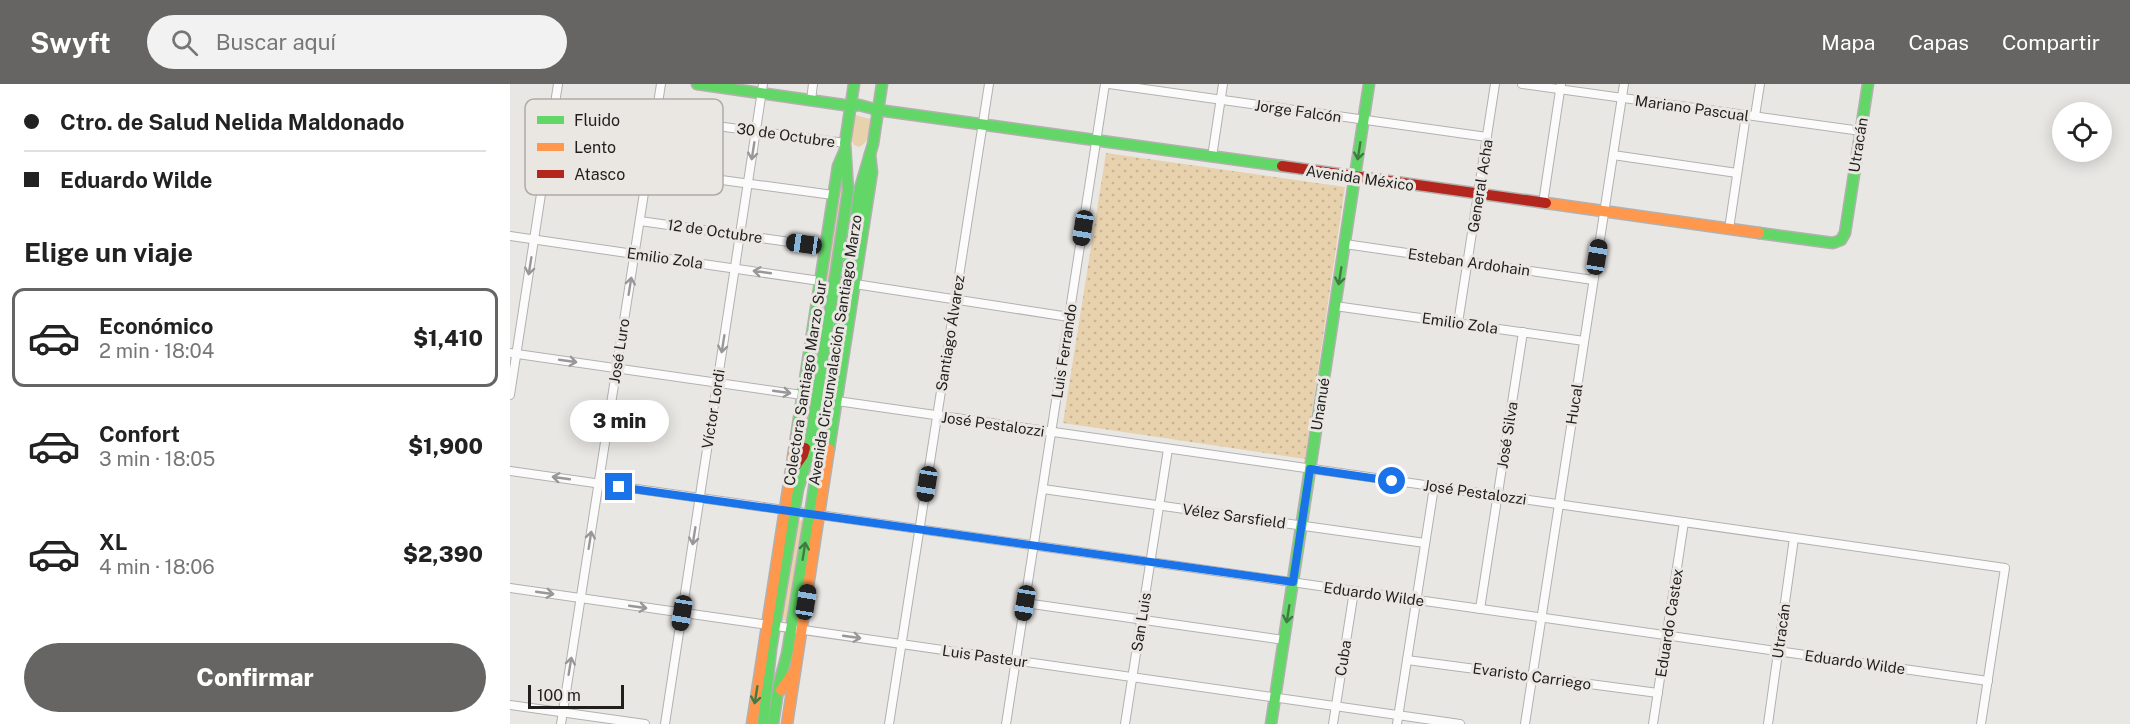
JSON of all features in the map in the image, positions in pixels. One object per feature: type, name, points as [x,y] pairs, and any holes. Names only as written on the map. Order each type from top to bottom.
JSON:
[{"type":"street","points":[[556,99],[558,84]]},
{"type":"street","name":"José Luro","points":[[659,99],[661,84]]},
{"type":"street","name":"Avenida México","points":[[697,84],[762,88],[811,100],[850,106],[858,112],[869,113],[878,110],[1729,229],[1833,243],[1841,240]]},
{"type":"street","points":[[811,100],[813,84]]},
{"type":"street","name":"Avenida Circunvalación Santiago Marzo","points":[[764,724],[771,626],[790,511],[808,456],[848,191],[845,146],[854,84]]},
{"type":"street","points":[[845,146],[862,153],[868,150],[873,141],[882,84]]},
{"type":"street","name":"Santiago Álvarez","points":[[889,724],[989,84]]},
{"type":"street","name":"Jorge Falcón","points":[[1107,84],[1487,137]]},
{"type":"street","name":"Luis Ferrando","points":[[1006,724],[1096,140],[1107,84]]},
{"type":"street","points":[[1212,157],[1223,84]]},
{"type":"street","name":"Unanué","points":[[1271,724],[1370,84]]},
{"type":"street","name":"General Acha","points":[[1458,323],[1495,84]]},
{"type":"street","name":"Mariano Pascual","points":[[1522,84],[1560,87],[1622,98],[1861,131]]},
{"type":"street","name":"Hucal","points":[[1525,724],[1624,84]]},
{"type":"street","points":[[1755,116],[1760,84]]},
{"type":"street","name":"Utracán","points":[[1841,240],[1845,233],[1868,84]]},
{"type":"street","points":[[1543,203],[1560,87]]},
{"type":"street","name":"Víctor Lordi","points":[[665,724],[762,88]]},
{"type":"street","points":[[1729,229],[1746,115]]},
{"type":"street","name":"30 de Octubre","points":[[723,127],[845,146]]},
{"type":"street","name":"Colectora Santiago Marzo Sur","points":[[790,511],[791,472],[802,395],[838,164],[845,146]]},
{"type":"street","points":[[815,515],[837,401],[873,170],[862,153]]},
{"type":"street","name":"Avenida Circunvalación Santiago Marzo","points":[[774,724],[779,681],[796,629],[815,515],[860,188],[862,153]]},
{"type":"street","points":[[1613,155],[1737,173]]},
{"type":"street","points":[[723,180],[833,195]]},
{"type":"street","points":[[510,395],[513,354],[541,195]]},
{"type":"street","name":"José Luro","points":[[561,724],[644,195]]},
{"type":"street","name":"12 de Octubre","points":[[640,221],[825,247]]},
{"type":"street","name":"Emilio Zola","points":[[510,236],[820,280]]},
{"type":"street","name":"Esteban Ardohain","points":[[1345,244],[1593,280]]},
{"type":"street","points":[[855,284],[1069,316]]},
{"type":"street","name":"Emilio Zola","points":[[1335,306],[1584,341]]},
{"type":"street","name":"José Silva","points":[[1480,609],[1523,332]]},
{"type":"street","points":[[513,354],[802,395]]},
{"type":"street","points":[[791,472],[803,455],[818,394]]},
{"type":"street","name":"José Pestalozzi","points":[[837,401],[2005,568],[1988,681]]},
{"type":"street","name":"San Luis","points":[[1125,724],[1168,449]]},
{"type":"street","name":"Eduardo Wilde","points":[[510,471],[1988,681]]},
{"type":"street","points":[[1398,720],[1434,487]]},
{"type":"street","name":"Vélez Sarsfield","points":[[1042,489],[1425,543]]},
{"type":"street","name":"Eduardo Castex","points":[[1653,724],[1684,522]]},
{"type":"street","name":"Utracán","points":[[1767,724],[1794,538]]},
{"type":"street","name":"Luis Pasteur","points":[[510,588],[1336,706],[1398,720],[1460,724]]},
{"type":"street","name":"Cuba","points":[[1333,724],[1354,591]]},
{"type":"street","points":[[1025,603],[1284,640]]},
{"type":"street","points":[[752,724],[771,626]]},
{"type":"street","points":[[787,724],[795,670],[796,629]]},
{"type":"street","name":"Evaristo Carriego","points":[[1407,660],[1658,693]]},
{"type":"street","points":[[774,724],[782,687],[795,670]]},
{"type":"street","points":[[1981,724],[1988,681]]},
{"type":"street","points":[[510,705],[645,724]]},
{"type":"shaded area","points":[[855,115],[870,119],[867,139],[859,147],[854,145],[851,139]]},
{"type":"shaded area","points":[[1106,153],[1345,187],[1305,459],[1063,423]]},
{"type":"shaded area","points":[[841,164],[845,191],[803,451],[796,461]]},
{"type":"shaded area","points":[[798,520],[805,521],[787,621],[781,620]]},
{"type":"traffic: fast","points":[[697,84],[1282,166]]},
{"type":"traffic: fast","points":[[763,724],[771,649],[798,489],[808,456],[848,191],[845,143],[854,84]]},
{"type":"traffic: fast","points":[[773,724],[810,514],[860,188],[873,144],[882,84]]},
{"type":"traffic: fast","points":[[1271,724],[1369,84]]},
{"type":"traffic: fast","points":[[1759,233],[1833,243],[1841,240],[1845,233],[1868,84]]},
{"type":"traffic: fast","points":[[795,444],[838,166],[845,150]]},
{"type":"traffic: fast","points":[[829,449],[872,172],[870,155]]},
{"type":"traffic: slow","points":[[1546,203],[1759,233]]},
{"type":"traffic: slow","points":[[752,724],[795,444]]},
{"type":"traffic: slow","points":[[787,724],[829,449]]},
{"type":"traffic: slow","points":[[781,690],[795,670]]},
{"type":"traffic: jam","points":[[1282,166],[1546,203]]},
{"type":"traffic: jam","points":[[791,472],[805,448]]},
{"type":"route","points":[[619,487],[1293,582],[1310,469],[1392,481]]}]
